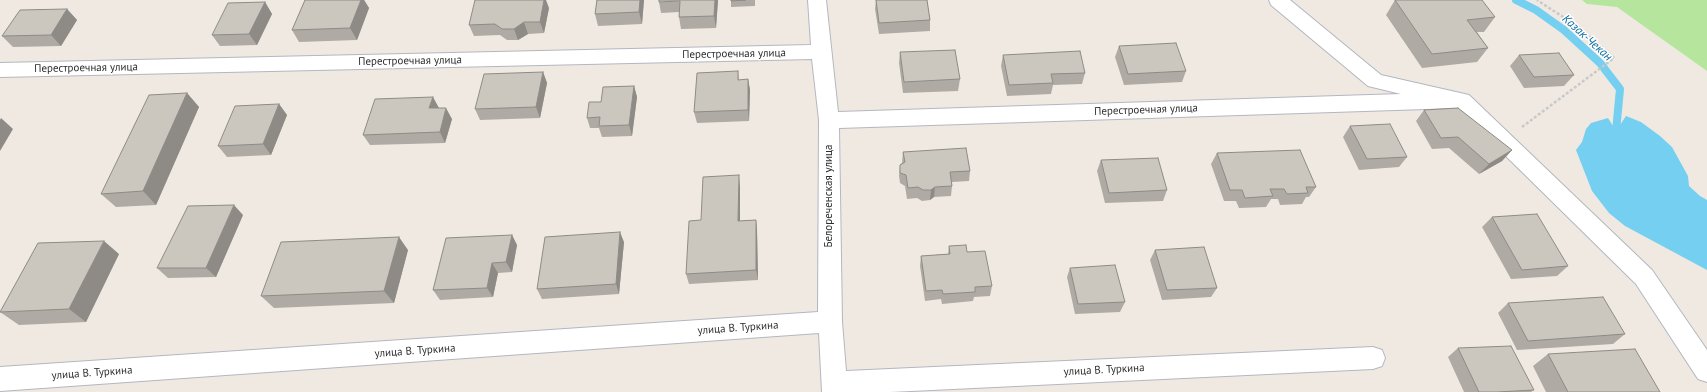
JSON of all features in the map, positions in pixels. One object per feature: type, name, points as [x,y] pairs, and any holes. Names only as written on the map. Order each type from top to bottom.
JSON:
[{"type":"street","name":"Белореченская улица","points":[[817,0],[820,52],[829,120],[830,322],[835,387]]},
{"type":"street","points":[[1278,0],[1375,81],[1462,100],[1644,276],[1707,371]]},
{"type":"street","name":"Перестроечная улица","points":[[0,70],[820,52]]},
{"type":"street","name":"Перестроечная улица","points":[[829,120],[1462,100]]},
{"type":"street","name":"улица В. Туркина","points":[[0,379],[830,322]]},
{"type":"street","name":"улица В. Туркина","points":[[835,387],[1373,358]]},
{"type":"path","points":[[1504,141],[1614,58],[1580,28],[1537,0]]},
{"type":"green space","points":[[1582,0],[1707,0],[1707,71],[1617,7],[1587,4]]},
{"type":"water","points":[[1626,116],[1641,122],[1672,147],[1688,176],[1689,186],[1707,200],[1707,270],[1625,226],[1609,213],[1592,191],[1576,150],[1582,142],[1586,129],[1591,123],[1608,118],[1616,131]]},
{"type":"building","points":[[305,0],[361,0],[350,28],[292,30]]},
{"type":"building","points":[[475,0],[544,0],[540,22],[524,22],[514,29],[502,29],[495,24],[469,25]]},
{"type":"building","points":[[597,0],[640,0],[639,12],[595,14]]},
{"type":"building","points":[[659,0],[715,0],[714,16],[679,17],[680,1],[659,2]]},
{"type":"building","points":[[876,0],[927,0],[930,20],[879,23]]},
{"type":"building","points":[[1395,0],[1482,0],[1495,17],[1467,20],[1488,48],[1432,54]]},
{"type":"building","points":[[265,2],[249,34],[212,35],[228,3]]},
{"type":"building","points":[[67,9],[51,35],[2,36],[20,10]]},
{"type":"building","points":[[1176,43],[1186,71],[1128,74],[1119,46]]},
{"type":"building","points":[[955,50],[960,79],[904,82],[900,52]]},
{"type":"building","points":[[1080,51],[1085,73],[1051,74],[1053,83],[1009,85],[1003,55]]},
{"type":"building","points":[[1559,53],[1574,75],[1534,77],[1519,55]]},
{"type":"building","points":[[738,71],[738,80],[748,79],[748,110],[694,112],[697,73]]},
{"type":"building","points":[[543,72],[536,107],[475,109],[484,74]]},
{"type":"building","points":[[634,86],[629,125],[599,126],[600,117],[587,118],[589,102],[601,102],[603,87]]},
{"type":"building","points":[[187,93],[143,191],[101,194],[149,95]]},
{"type":"building","points":[[433,97],[429,108],[446,108],[440,132],[363,135],[375,99]]},
{"type":"building","points":[[279,104],[263,144],[218,146],[235,106]]},
{"type":"building","points":[[1458,108],[1512,150],[1489,164],[1458,137],[1441,138],[1424,110]]},
{"type":"building","points":[[1390,124],[1407,157],[1367,159],[1350,126]]},
{"type":"building","points":[[966,148],[970,171],[950,172],[952,186],[935,187],[931,190],[923,190],[918,187],[908,188],[906,175],[900,173],[900,165],[905,162],[903,152]]},
{"type":"building","points":[[1300,150],[1316,187],[1306,187],[1308,193],[1287,194],[1284,189],[1270,189],[1273,196],[1245,198],[1242,190],[1230,190],[1217,153]]},
{"type":"building","points":[[1158,158],[1167,190],[1109,193],[1101,160]]},
{"type":"building","points":[[739,175],[738,221],[756,220],[756,270],[686,274],[689,221],[701,220],[703,177]]},
{"type":"building","points":[[234,205],[206,268],[157,268],[188,206]]},
{"type":"building","points":[[1537,214],[1568,266],[1522,270],[1492,217]]},
{"type":"building","points":[[620,232],[616,284],[537,289],[545,237]]},
{"type":"building","points":[[512,235],[506,262],[492,263],[487,288],[433,290],[446,238]]},
{"type":"building","points":[[399,237],[384,291],[261,296],[281,242]]},
{"type":"building","points":[[104,241],[69,309],[0,312],[38,243]]},
{"type":"building","points":[[966,245],[967,252],[985,251],[992,286],[975,287],[975,292],[943,294],[942,290],[926,291],[921,256],[950,254],[949,246]]},
{"type":"building","points":[[1204,247],[1217,288],[1167,290],[1155,250]]},
{"type":"building","points":[[1115,265],[1125,302],[1078,304],[1070,268]]},
{"type":"building","points":[[1603,297],[1625,334],[1528,341],[1508,303]]},
{"type":"building","points":[[1511,346],[1534,390],[1479,392],[1458,348]]},
{"type":"building","points":[[1635,349],[1660,392],[1568,392],[1548,354]]},
{"type":"waterway","name":"Казак-Чекан","points":[[1516,0],[1536,10],[1564,30],[1600,63],[1620,89],[1616,131],[1625,136]]}]
